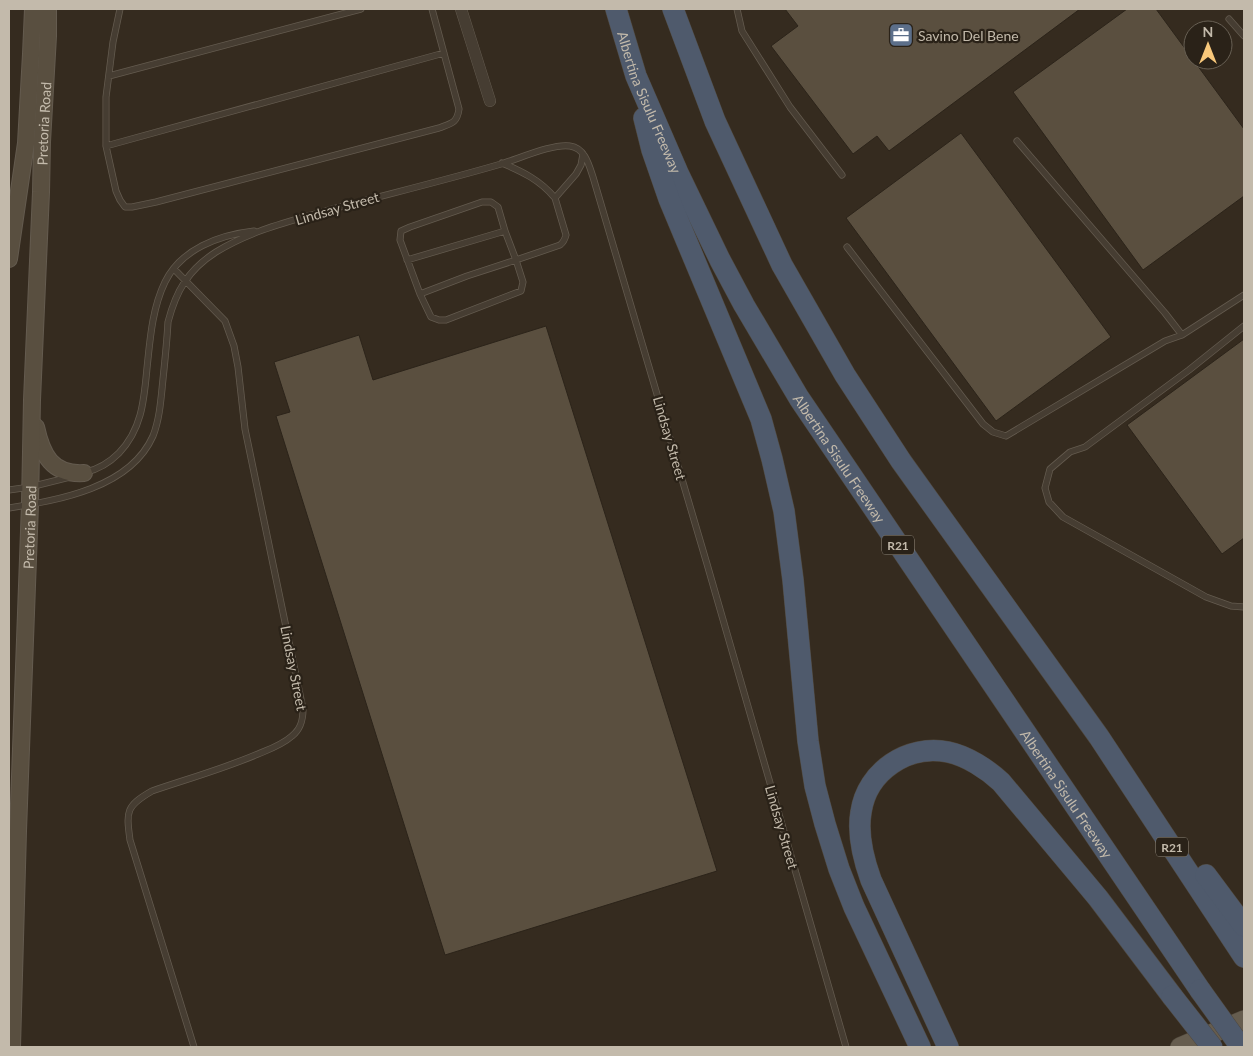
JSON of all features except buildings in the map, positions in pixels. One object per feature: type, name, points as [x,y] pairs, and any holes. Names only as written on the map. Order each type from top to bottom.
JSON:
[{"type":"highway","name":"Albertina Sisulu Freeway","points":[[616,9],[636,76],[678,173],[720,260],[799,398],[1200,990],[1241,1047]]},
{"type":"highway","name":"R21","points":[[673,9],[716,121],[778,256],[845,375],[901,461],[1099,736],[1244,957]]},
{"type":"highway","points":[[636,76],[643,116],[652,150],[669,199],[761,419],[772,459],[786,519],[808,741],[815,786],[825,824],[839,869],[854,907],[920,1047]]},
{"type":"highway","points":[[1099,736],[1244,926]]},
{"type":"highway","points":[[948,1047],[871,880],[861,846],[859,823],[866,794],[881,772],[899,759],[926,751],[951,753],[969,760],[995,776],[1008,789],[1098,898],[1212,1047]]},
{"type":"highway","points":[[886,915],[914,963],[956,1047]]},
{"type":"main road","name":"Pretoria Road","points":[[9,259],[26,143],[33,9]]},
{"type":"main road","name":"Pretoria Road","points":[[12,1047],[32,400],[48,9]]},
{"type":"main road","points":[[32,400],[40,445],[47,458],[53,465],[64,471],[74,474],[84,473]]},
{"type":"main road","points":[[1180,1047],[1244,1020]]},
{"type":"street","points":[[461,9],[490,101]]},
{"type":"lane","points":[[120,9],[113,42],[106,97],[106,146],[116,191],[126,207],[156,202],[439,128],[455,121],[459,108],[432,9]]},
{"type":"lane","points":[[109,76],[361,9]]},
{"type":"lane","points":[[737,9],[742,31],[790,107],[842,175]]},
{"type":"lane","points":[[1229,18],[1244,36]]},
{"type":"lane","points":[[106,146],[444,53]]},
{"type":"lane","points":[[1017,141],[1165,312],[1182,335]]},
{"type":"lane","name":"Lindsay Street","points":[[9,490],[30,487],[103,466],[115,457],[128,442],[137,426],[141,413],[154,315],[159,297],[165,281],[174,269],[195,250],[210,241],[236,233],[260,230],[558,146],[569,145],[575,147],[583,154],[594,178],[846,1047]]},
{"type":"lane","points":[[555,198],[576,174],[581,165],[583,154]]},
{"type":"lane","points":[[420,294],[563,243],[566,234],[555,198],[547,188],[525,173],[502,163]]},
{"type":"lane","points":[[482,202],[491,202],[498,207],[505,231],[523,282],[521,291],[446,320],[431,317],[420,294],[400,240],[402,231],[410,226],[482,202]]},
{"type":"lane","name":"Lindsay Street","points":[[9,508],[79,492],[107,483],[126,470],[146,448],[153,436],[159,412],[168,322],[177,294],[192,272],[216,253],[260,230]]},
{"type":"lane","points":[[407,260],[505,231]]},
{"type":"lane","points":[[847,247],[983,424],[993,432],[1006,436],[1165,341],[1182,335],[1244,295]]},
{"type":"lane","name":"Lindsay Street","points":[[174,269],[225,321],[234,346],[245,429],[303,709],[303,720],[300,727],[293,736],[278,745],[238,763],[152,791],[131,806],[128,813],[130,840],[194,1047]]},
{"type":"lane","points":[[1244,326],[1189,370],[1085,447],[1070,452],[1050,469],[1045,488],[1049,502],[1063,517],[1206,597],[1231,606],[1244,607]]},
{"type":"place","name":"Savino Del Bene","points":[[901,35]]}]
